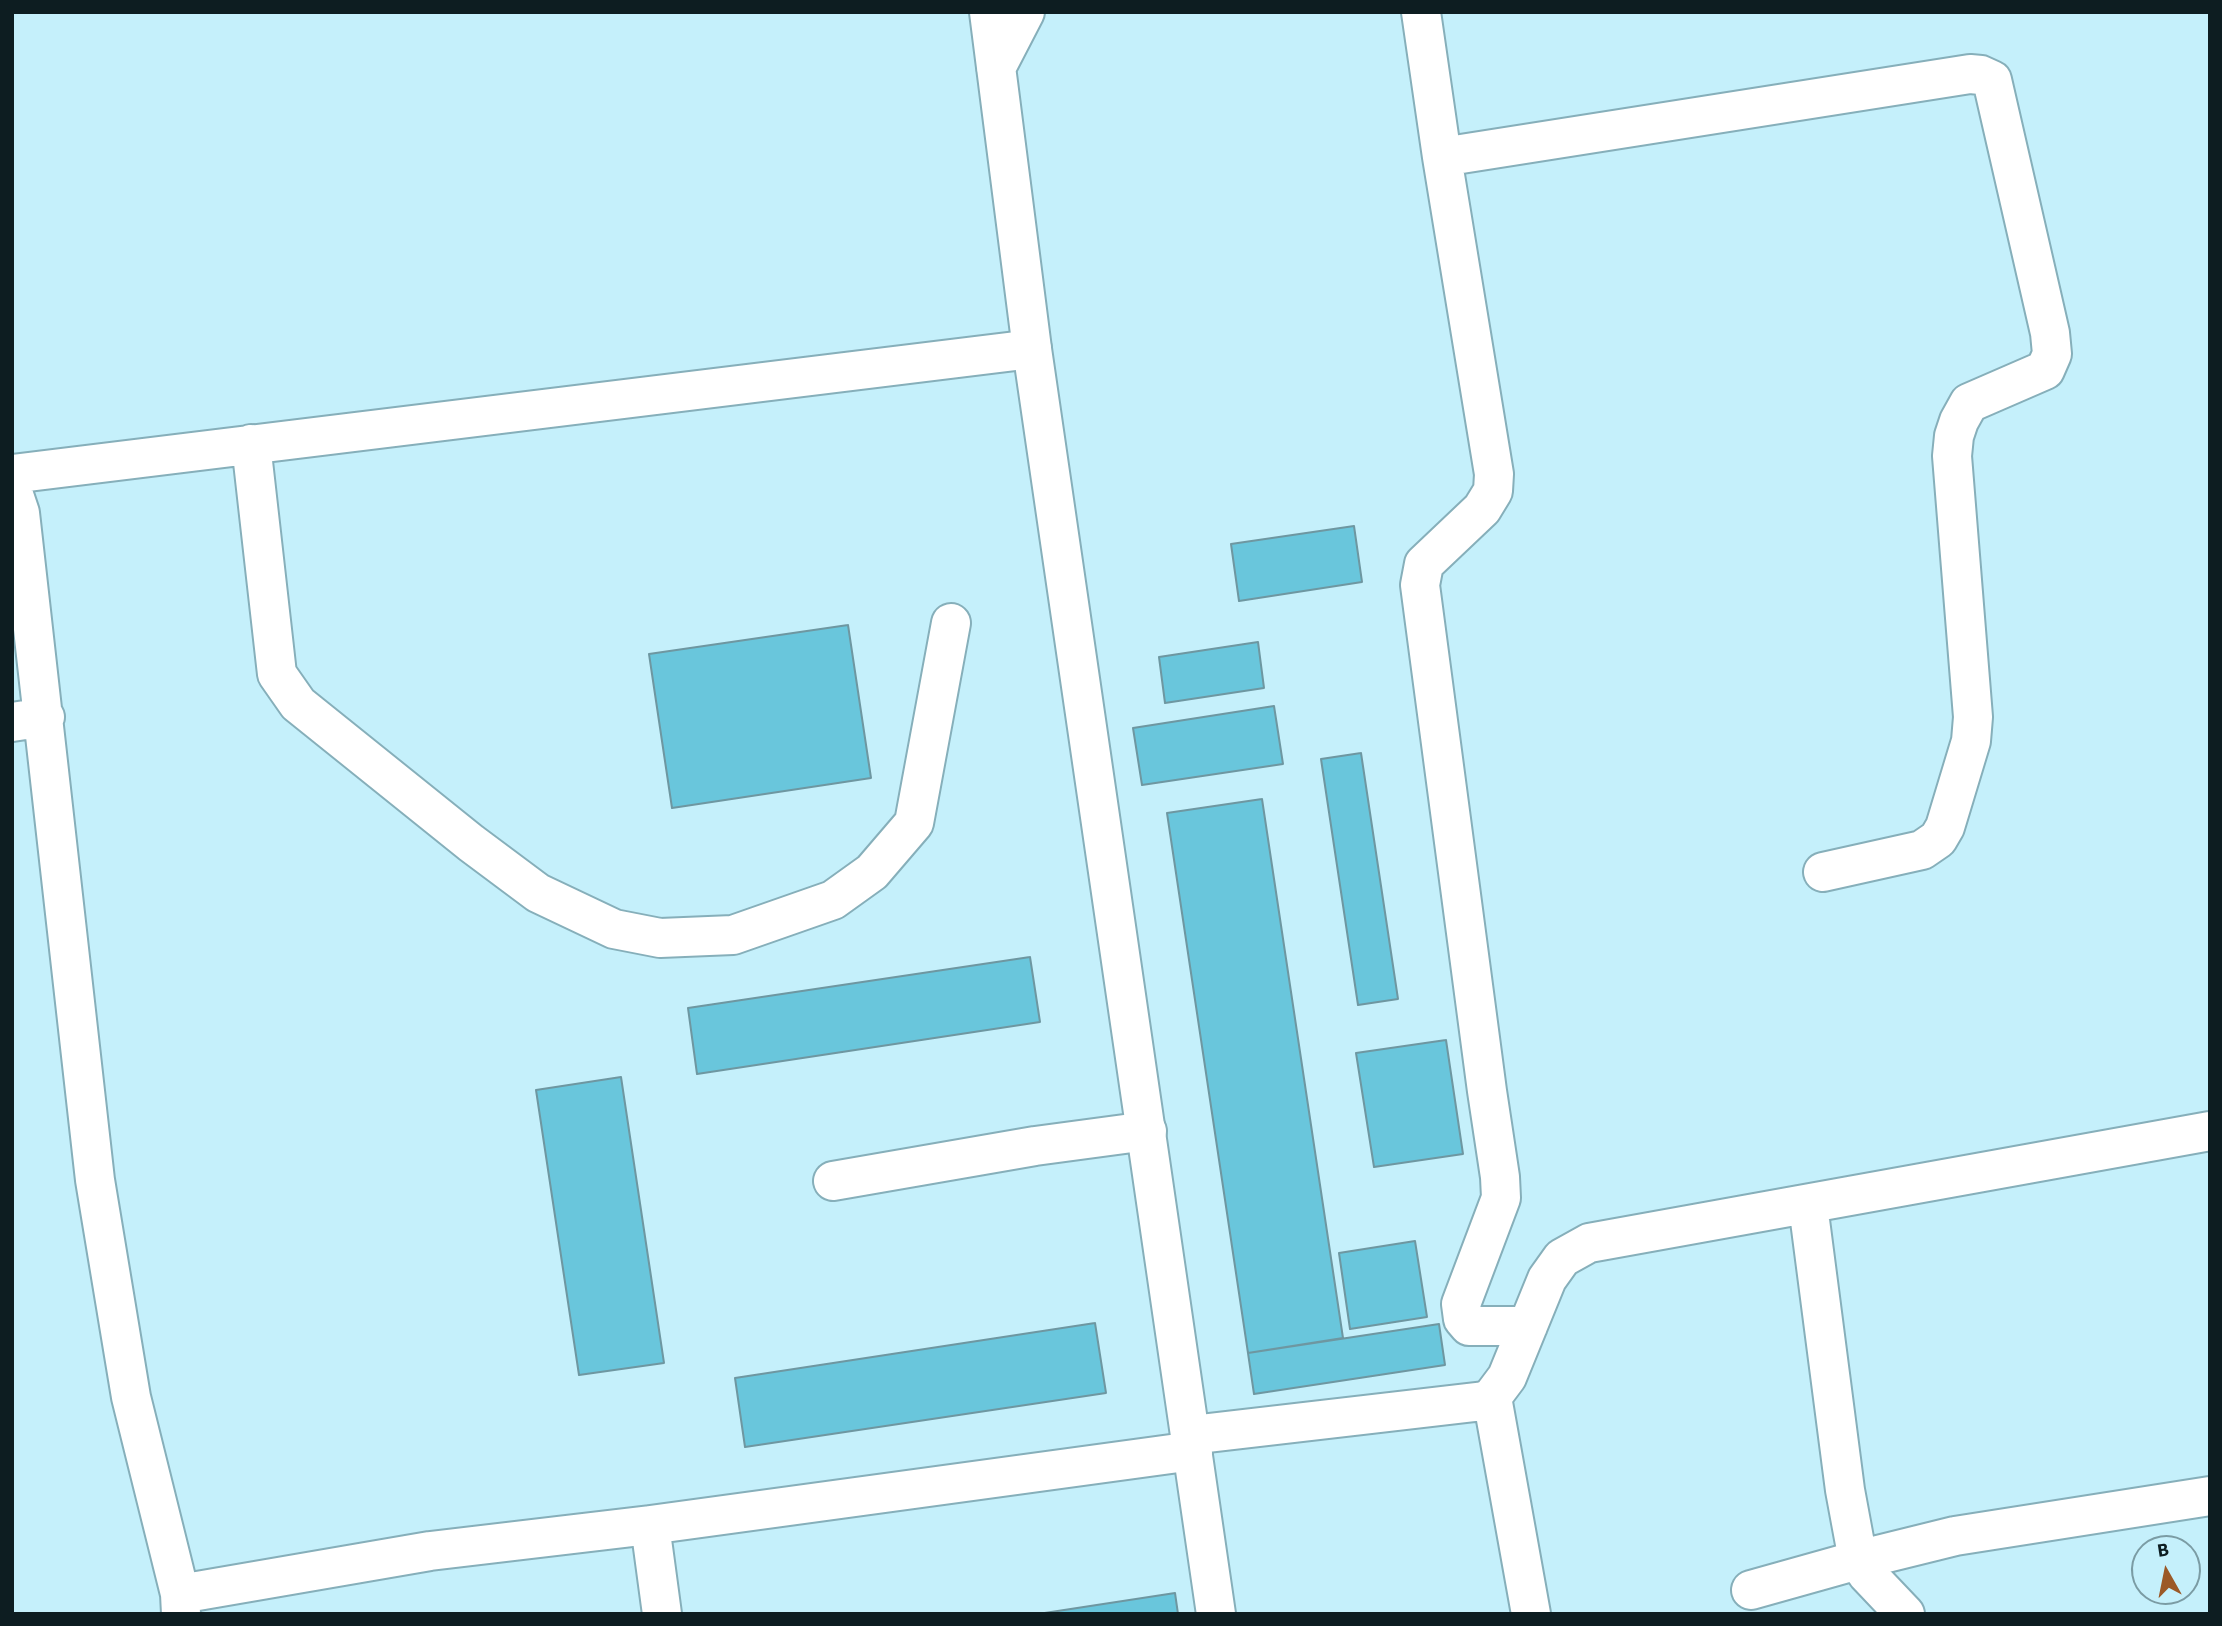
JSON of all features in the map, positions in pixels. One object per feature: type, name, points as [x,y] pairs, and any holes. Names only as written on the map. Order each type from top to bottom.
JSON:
[{"type":"street","points":[[989,12],[1032,349],[1216,1614]]},
{"type":"street","points":[[996,68],[1025,12]]},
{"type":"street","points":[[1421,12],[1494,474],[1493,491],[1482,509],[1424,564],[1420,585],[1500,1177],[1501,1198],[1461,1304],[1463,1319],[1469,1326],[1528,1326]]},
{"type":"street","points":[[1442,157],[1970,74],[1992,80],[2050,333],[2052,354],[2045,370],[1969,403],[1954,436],[1952,456],[1973,717],[1971,741],[1945,827],[1938,839],[1922,850],[1823,872]]},
{"type":"street","points":[[12,474],[1032,349]]},
{"type":"street","points":[[251,444],[276,674],[298,704],[471,843],[538,893],[614,929],[660,938],[733,935],[833,900],[872,872],[914,823],[951,623]]},
{"type":"street","points":[[12,489],[20,513],[28,720],[95,1180],[131,1397],[181,1604],[430,1551],[650,1525],[1192,1443],[1472,1404],[1492,1397],[1507,1377],[1546,1279],[1562,1258],[1589,1243],[2210,1131]]},
{"type":"street","points":[[832,1181],[1035,1146],[1147,1131]]},
{"type":"street","points":[[1808,1205],[1845,1490],[1858,1560],[1867,1574],[1905,1614]]},
{"type":"street","points":[[1492,1397],[1531,1614]]},
{"type":"street","points":[[1751,1590],[1955,1536],[2210,1496]]},
{"type":"street","points":[[650,1525],[662,1614]]},
{"type":"building","points":[[1354,526],[1362,582],[1239,601],[1231,544]]},
{"type":"building","points":[[848,625],[871,778],[672,808],[649,654]]},
{"type":"building","points":[[1258,642],[1264,688],[1165,703],[1159,657]]},
{"type":"building","points":[[1274,706],[1283,764],[1142,785],[1133,728]]},
{"type":"building","points":[[1361,753],[1398,999],[1358,1005],[1321,759]]},
{"type":"building","points":[[1262,799],[1343,1338],[1248,1353],[1167,813]]},
{"type":"building","points":[[1030,957],[1040,1022],[697,1074],[688,1008]]},
{"type":"building","points":[[1446,1040],[1463,1154],[1374,1167],[1356,1053]]},
{"type":"building","points":[[621,1077],[664,1363],[579,1375],[536,1090]]},
{"type":"building","points":[[1415,1241],[1427,1317],[1350,1329],[1339,1253]]},
{"type":"building","points":[[1095,1323],[1106,1393],[745,1447],[735,1378]]},
{"type":"building","points":[[1439,1324],[1445,1365],[1254,1394],[1248,1353]]},
{"type":"building","points":[[1175,1593],[1178,1614],[1038,1614]]}]
